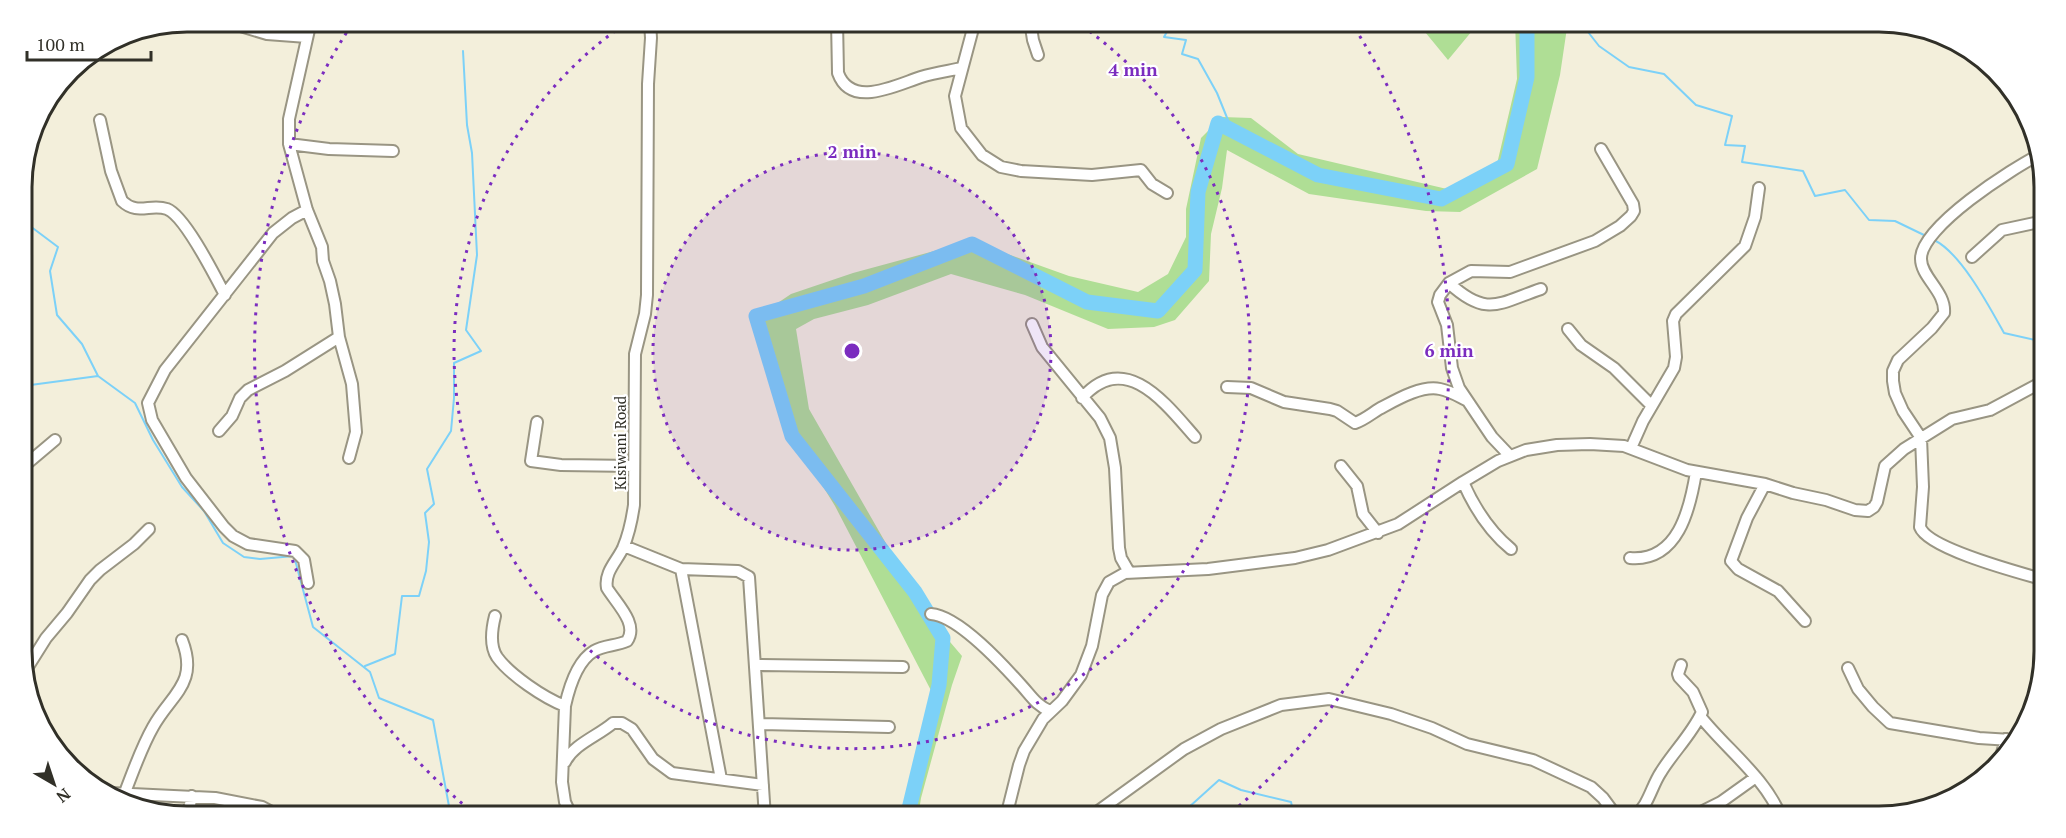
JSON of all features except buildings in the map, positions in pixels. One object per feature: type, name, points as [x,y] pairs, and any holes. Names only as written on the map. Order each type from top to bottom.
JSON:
[{"type":"street","points":[[260,32],[307,37]]},
{"type":"street","points":[[308,32],[289,119],[289,144],[307,210],[322,247],[323,261],[335,304],[339,337],[352,384],[356,432],[349,458]]},
{"type":"street","name":"Kisiwani Road","points":[[568,806],[563,794],[562,768],[566,738],[565,706],[570,688],[588,656],[601,648],[624,643],[630,637],[632,628],[606,583],[609,571],[624,546],[634,505],[635,354],[645,314],[647,295],[648,93],[651,32]]},
{"type":"street","points":[[837,32],[840,80],[851,90],[860,93],[876,92],[923,77],[962,68]]},
{"type":"street","points":[[972,32],[955,96],[961,128],[991,162],[1011,170],[1092,175],[1141,170],[1152,184],[1167,193]]},
{"type":"street","points":[[1032,32],[1038,55]]},
{"type":"street","points":[[100,120],[111,171],[122,201],[136,209],[161,208],[172,212],[190,234],[225,295]]},
{"type":"street","points":[[289,144],[329,149],[393,152]]},
{"type":"street","points":[[1510,456],[1492,437],[1466,400],[1454,375],[1447,325],[1438,302],[1442,290],[1463,274],[1502,273],[1587,245],[1620,226],[1631,216],[1634,211],[1633,204],[1600,149]]},
{"type":"street","points":[[2032,159],[2018,166],[1940,225],[1929,237],[1921,259],[1923,267],[1942,299],[1944,313],[1932,328],[1898,360],[1893,371],[1893,381],[1903,411],[1921,438],[1923,487],[1920,527],[1922,533],[1932,541],[1997,567],[2034,577]]},
{"type":"street","points":[[1630,448],[1674,368],[1676,357],[1673,321],[1676,314],[1746,246],[1755,217],[1759,188]]},
{"type":"street","points":[[307,210],[273,233],[160,378],[148,403],[152,420],[186,478],[224,527],[233,536],[248,544],[289,549],[300,554],[307,565],[308,583]]},
{"type":"street","points":[[1972,257],[2002,230],[2034,223]]},
{"type":"street","points":[[1449,283],[1473,301],[1490,306],[1541,289]]},
{"type":"street","points":[[1032,324],[1042,347],[1100,418],[1113,449],[1119,548],[1121,558],[1129,572]]},
{"type":"street","points":[[1568,329],[1581,345],[1614,368],[1652,405]]},
{"type":"street","points":[[219,431],[232,416],[240,398],[248,390],[285,371],[339,337]]},
{"type":"street","points":[[1082,398],[1092,386],[1103,381],[1120,379],[1136,382],[1163,400],[1195,437]]},
{"type":"street","points":[[1009,806],[1018,765],[1036,729],[1070,691],[1083,670],[1092,646],[1105,589],[1117,577],[1129,572],[1208,569],[1295,558],[1328,550],[1378,533],[1409,518],[1463,482],[1510,456],[1533,448],[1557,445],[1611,444],[1630,448],[1696,472],[1765,484],[1855,510],[1868,511],[1878,502],[1885,466],[1893,458],[1952,419],[1990,410],[2034,386]]},
{"type":"street","points":[[1227,387],[1251,388],[1284,402],[1330,409],[1355,423],[1407,396],[1428,389],[1439,389],[1466,400]]},
{"type":"street","points":[[537,422],[531,461],[561,465],[634,466]]},
{"type":"street","points":[[32,459],[55,440]]},
{"type":"street","points":[[1341,466],[1357,486],[1362,514],[1378,533]]},
{"type":"street","points":[[1630,558],[1637,559],[1658,552],[1676,535],[1688,511],[1696,472]]},
{"type":"street","points":[[1463,482],[1485,522],[1511,549]]},
{"type":"street","points":[[1765,484],[1747,518],[1731,561],[1738,569],[1778,591],[1805,621]]},
{"type":"street","points":[[32,660],[90,580],[149,530]]},
{"type":"street","points":[[624,546],[681,569],[738,571],[749,577],[764,806]]},
{"type":"street","points":[[681,569],[721,779]]},
{"type":"street","points":[[931,614],[946,618],[970,636],[1001,663],[1036,703],[1050,711]]},
{"type":"street","points":[[495,616],[492,630],[496,656],[538,693],[565,706]]},
{"type":"street","points":[[125,793],[152,729],[183,687],[187,667],[182,640]]},
{"type":"street","points":[[755,665],[903,667]]},
{"type":"street","points":[[1644,806],[1657,778],[1702,712],[1698,701],[1678,674],[1681,665]]},
{"type":"street","points":[[1848,668],[1858,689],[1890,723],[1980,738],[2007,739]]},
{"type":"street","points":[[1105,806],[1179,753],[1221,729],[1281,705],[1329,699],[1391,714],[1432,728],[1467,744],[1533,760],[1591,787],[1609,806]]},
{"type":"street","points":[[1700,716],[1719,740],[1756,777],[1775,806]]},
{"type":"street","points":[[562,768],[570,753],[613,723],[622,723],[632,729],[653,759],[672,773],[763,785]]},
{"type":"street","points":[[759,724],[890,727]]},
{"type":"street","points":[[1713,806],[1756,777]]},
{"type":"street","points":[[129,795],[192,796],[256,806]]},
{"type":"street","points":[[190,806],[192,796]]},
{"type":"green space","points":[[1425,32],[1471,32],[1448,60]]},
{"type":"green space","points":[[1515,32],[1566,32],[1560,75],[1537,169],[1460,212],[1426,211],[1309,194],[1227,150],[1222,188],[1211,234],[1209,281],[1175,320],[1154,327],[1108,329],[1025,295],[951,274],[868,305],[814,319],[796,329],[809,409],[927,615],[962,656],[920,806],[910,806],[937,702],[835,506],[790,433],[774,389],[754,319],[791,294],[853,273],[971,241],[1069,276],[1138,292],[1168,274],[1186,237],[1186,209],[1201,138],[1222,117],[1251,118],[1298,154],[1447,189],[1497,164],[1517,79]]},
{"type":"waterway","points":[[1167,32],[1164,37],[1186,40],[1182,54],[1198,59],[1217,93],[1232,130]]},
{"type":"waterway","points":[[910,806],[939,685],[943,638],[915,592],[792,436],[756,316],[864,286],[972,244],[1087,302],[1158,311],[1195,270],[1198,192],[1218,123],[1318,175],[1441,199],[1507,164],[1527,77],[1527,32]]},
{"type":"waterway","points":[[1588,32],[1599,46],[1629,67],[1664,74],[1696,105],[1732,116],[1725,145],[1745,146],[1742,162],[1803,171],[1815,196],[1845,190],[1869,220],[1895,221],[1926,236]]},
{"type":"waterway","points":[[365,666],[395,654],[402,596],[419,596],[426,571],[429,542],[425,513],[434,504],[427,469],[451,431],[454,363],[481,351],[466,330],[477,255],[472,153],[467,125],[463,51]]},
{"type":"waterway","points":[[32,228],[58,247],[50,271],[57,315],[82,344],[98,376]]},
{"type":"waterway","points":[[1934,240],[1954,256],[1964,268],[2004,333],[2034,340]]},
{"type":"waterway","points":[[32,385],[98,376],[135,403],[153,440],[182,487],[204,511],[223,543],[244,557],[260,559],[294,556],[313,627],[370,672],[379,698],[433,720],[449,806]]},
{"type":"waterway","points":[[1190,806],[1219,780],[1241,790],[1291,802],[1292,806]]}]
